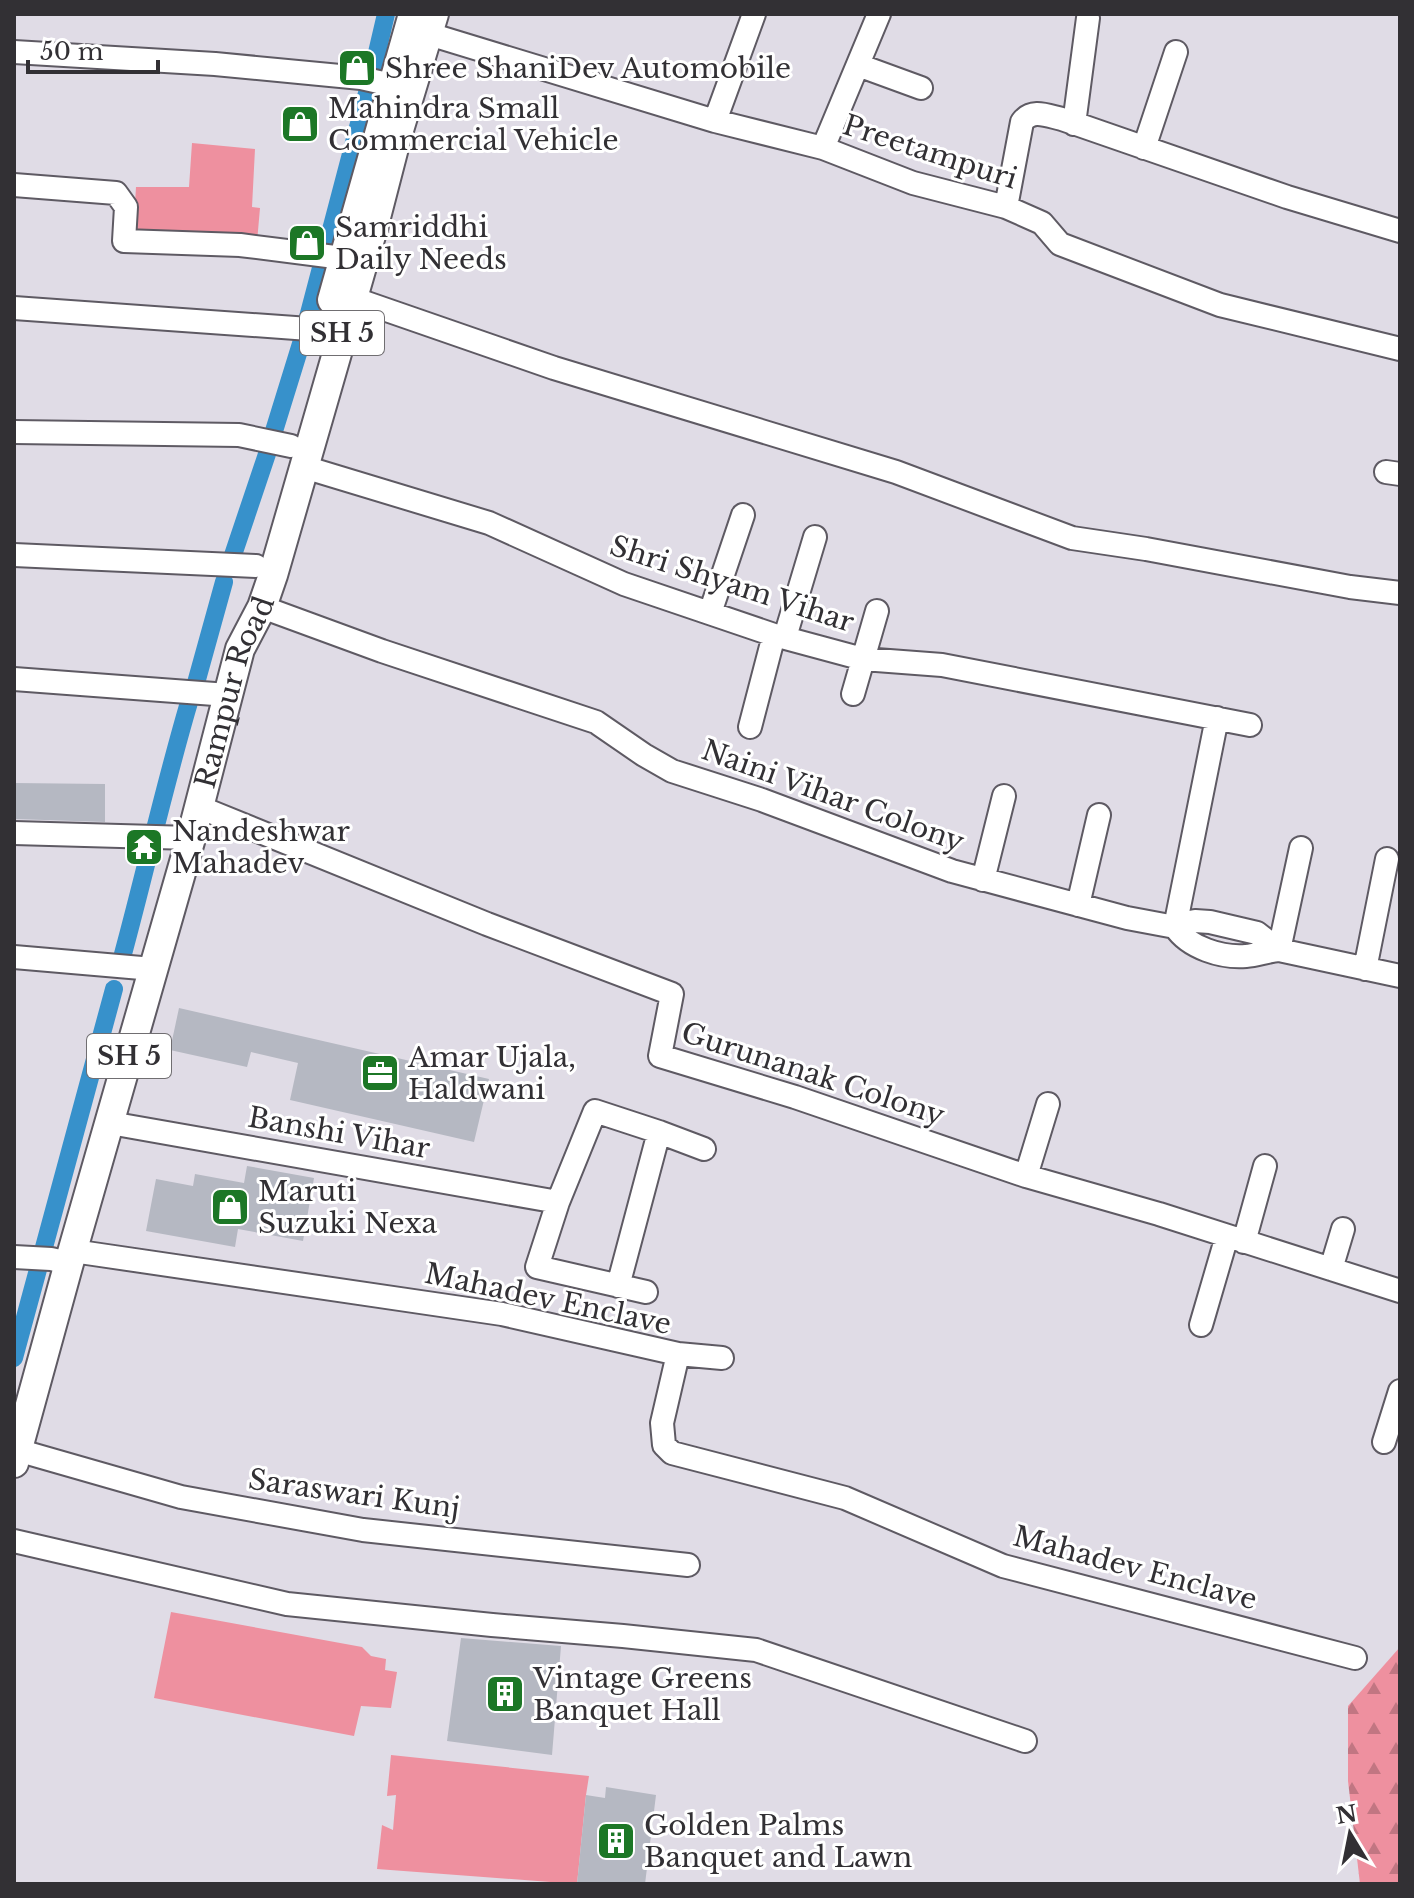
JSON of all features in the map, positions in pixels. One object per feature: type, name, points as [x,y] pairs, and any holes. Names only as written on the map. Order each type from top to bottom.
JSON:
[{"type":"main road","points":[[240,649],[256,566],[297,457],[323,330],[332,256],[377,82],[425,21]]},
{"type":"main road","name":"Rampur Road","points":[[16,1456],[21,1410],[48,1258],[110,1123],[191,838],[240,649],[262,607],[297,457],[352,298],[425,21]]},
{"type":"street","points":[[715,121],[754,14]]},
{"type":"street","points":[[823,148],[879,14]]},
{"type":"street","points":[[1074,124],[1088,18]]},
{"type":"street","name":"Preetampuri","points":[[425,21],[715,121],[823,148],[913,183],[1006,207],[1042,223],[1060,244],[1220,305],[1400,349]]},
{"type":"street","points":[[14,52],[215,64],[377,82]]},
{"type":"street","points":[[1144,148],[1176,52]]},
{"type":"street","points":[[858,65],[921,88]]},
{"type":"street","points":[[1006,207],[1022,122],[1032,113],[1400,231]]},
{"type":"street","points":[[14,185],[116,193],[126,207],[124,241],[240,245],[332,256]]},
{"type":"street","points":[[352,298],[554,368],[896,472],[1072,538],[1400,593]]},
{"type":"street","points":[[14,308],[323,330]]},
{"type":"street","name":"Shri Shyam Vihar","points":[[14,432],[239,435],[489,523],[624,584],[779,636],[863,659],[942,665],[1250,725]]},
{"type":"street","points":[[710,613],[743,515]]},
{"type":"street","points":[[750,727],[815,537]]},
{"type":"street","points":[[14,555],[256,566]]},
{"type":"street","name":"Naini Vihar Colony","points":[[262,607],[382,651],[596,722],[672,771],[762,800],[952,871],[1127,918],[1175,927],[1195,921],[1210,922],[1257,933],[1279,950],[1400,976]]},
{"type":"street","points":[[853,694],[877,611]]},
{"type":"street","points":[[14,679],[228,695]]},
{"type":"street","points":[[1175,927],[1217,718]]},
{"type":"street","points":[[983,880],[1004,796]]},
{"type":"street","name":"Gurunanak Colony","points":[[199,807],[487,924],[672,994],[660,1056],[795,1097],[1026,1176],[1159,1214],[1400,1291]]},
{"type":"street","points":[[1078,905],[1099,815]]},
{"type":"street","points":[[14,833],[191,838]]},
{"type":"street","points":[[1279,950],[1301,848]]},
{"type":"street","points":[[1365,969],[1387,859]]},
{"type":"street","points":[[14,957],[153,969]]},
{"type":"street","points":[[1026,1176],[1048,1104]]},
{"type":"street","points":[[646,1292],[537,1267],[558,1202],[595,1111],[704,1149]]},
{"type":"street","name":"Banshi Vihar","points":[[110,1123],[558,1202]]},
{"type":"street","points":[[618,1286],[659,1132]]},
{"type":"street","points":[[1201,1325],[1265,1166]]},
{"type":"street","points":[[1331,1269],[1343,1229]]},
{"type":"street","name":"Mahadev Enclave","points":[[48,1258],[502,1314],[678,1354],[662,1423],[664,1445],[672,1453],[845,1498],[1003,1566],[1355,1658]]},
{"type":"street","points":[[678,1354],[722,1358]]},
{"type":"street","points":[[1384,1442],[1400,1391]]},
{"type":"street","name":"Saraswari Kunj","points":[[16,1456],[181,1497],[363,1530],[688,1565]]},
{"type":"street","points":[[14,1541],[287,1604],[756,1650],[1025,1741]]},
{"type":"green space","points":[[192,143],[255,149],[252,207],[260,208],[257,242],[133,237],[136,187],[189,187]]},
{"type":"green space","points":[[171,1612],[362,1647],[371,1656],[386,1659],[385,1670],[397,1672],[391,1708],[361,1706],[354,1736],[154,1698]]},
{"type":"green space","points":[[1400,1647],[1400,1884],[1360,1884],[1348,1781],[1348,1706]]},
{"type":"green space","points":[[391,1755],[589,1776],[577,1884],[377,1869],[382,1825],[393,1830],[396,1795],[387,1796]]},
{"type":"building","points":[[14,783],[105,784],[105,822],[14,819]]},
{"type":"building","name":"Amar Ujala, Haldwani","points":[[179,1008],[489,1079],[474,1142],[290,1100],[298,1063],[251,1052],[247,1067],[170,1050]]},
{"type":"building","name":"Maruti Suzuki Nexa","points":[[247,1166],[314,1178],[303,1241],[238,1229],[235,1247],[146,1231],[156,1179],[193,1186],[195,1174],[244,1183]]},
{"type":"building","name":"Vintage Greens Banquet Hall","points":[[461,1638],[561,1646],[552,1755],[447,1741]]},
{"type":"building","name":"Golden Palms Banquet and Lawn","points":[[606,1787],[656,1795],[645,1884],[577,1884],[586,1795],[605,1798]]},
{"type":"waterway","points":[[307,321],[386,14]]},
{"type":"waterway","points":[[274,431],[304,334]]},
{"type":"waterway","points":[[231,561],[268,451]]},
{"type":"waterway","points":[[196,683],[224,582]]},
{"type":"waterway","points":[[123,954],[190,699]]},
{"type":"waterway","points":[[14,1358],[114,989]]},
{"type":"place","name":"Shree ShaniDev Automobile","points":[[357,68]]},
{"type":"place","name":"Mahindra Small Commercial Vehicle","points":[[300,124]]},
{"type":"place","name":"Samriddhi Daily Needs","points":[[307,243]]},
{"type":"place","name":"Nandeshwar Mahadev","points":[[144,847]]},
{"type":"place","name":"Amar Ujala, Haldwani","points":[[380,1073]]},
{"type":"place","name":"Maruti Suzuki Nexa","points":[[230,1207]]},
{"type":"place","name":"Vintage Greens Banquet Hall","points":[[505,1694]]},
{"type":"place","name":"Golden Palms Banquet and Lawn","points":[[616,1841]]}]
